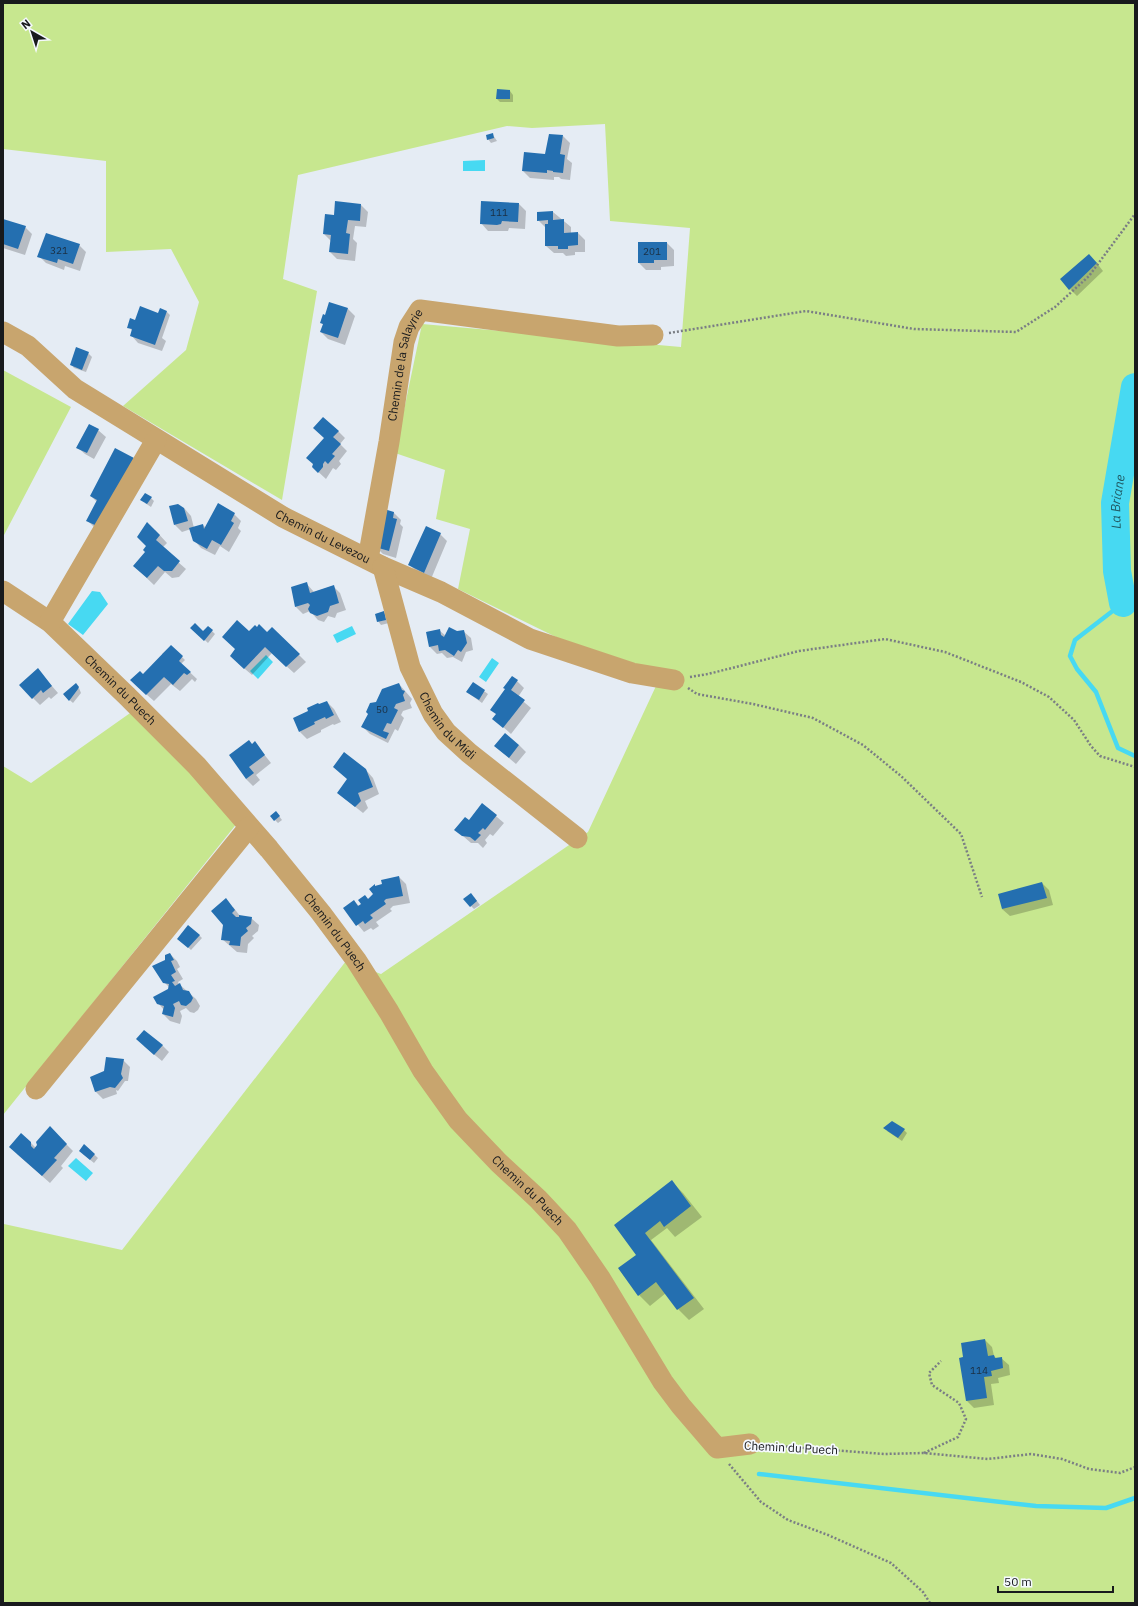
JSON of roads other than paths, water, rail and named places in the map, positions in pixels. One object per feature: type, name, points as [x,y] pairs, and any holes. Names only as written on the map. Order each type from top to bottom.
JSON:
[{"type":"street","name":"Chemin de la Salayrie","points":[[375,563],[389,442],[404,342],[409,327],[420,310],[618,336],[653,335]]},
{"type":"street","name":"Chemin du Levezou","points":[[3,332],[28,346],[75,390],[283,517],[375,563],[441,592],[532,645],[632,673],[674,680]]},
{"type":"street","points":[[50,622],[156,440]]},
{"type":"street","name":"Chemin du Midi","points":[[375,563],[410,667],[433,714],[446,732],[469,753],[577,838]]},
{"type":"street","name":"Chemin du Puech","points":[[3,591],[50,622],[197,766],[321,913],[356,960],[389,1012],[423,1071],[458,1120],[499,1163],[538,1199],[567,1230],[600,1278],[662,1382],[681,1406],[717,1448],[750,1444]]},
{"type":"street","points":[[36,1089],[249,826]]},
{"type":"water","points":[[485,160],[485,171],[463,171],[463,161]]},
{"type":"water","points":[[92,591],[100,592],[108,604],[83,635],[68,624]]},
{"type":"water","points":[[352,626],[356,634],[337,643],[333,635]]},
{"type":"water","points":[[266,655],[273,662],[258,679],[250,671]]},
{"type":"water","points":[[492,658],[499,663],[486,682],[479,677]]},
{"type":"water","points":[[76,1158],[93,1173],[86,1181],[68,1166]]},
{"type":"waterway","name":"La Briane","points":[[1123,603],[1117,571],[1115,503],[1135,387]]},
{"type":"waterway","points":[[1135,609],[1123,603],[1075,640],[1070,656],[1077,669],[1096,692],[1118,748],[1135,756]]},
{"type":"waterway","points":[[759,1474],[1036,1506],[1106,1508],[1135,1498]]}]
